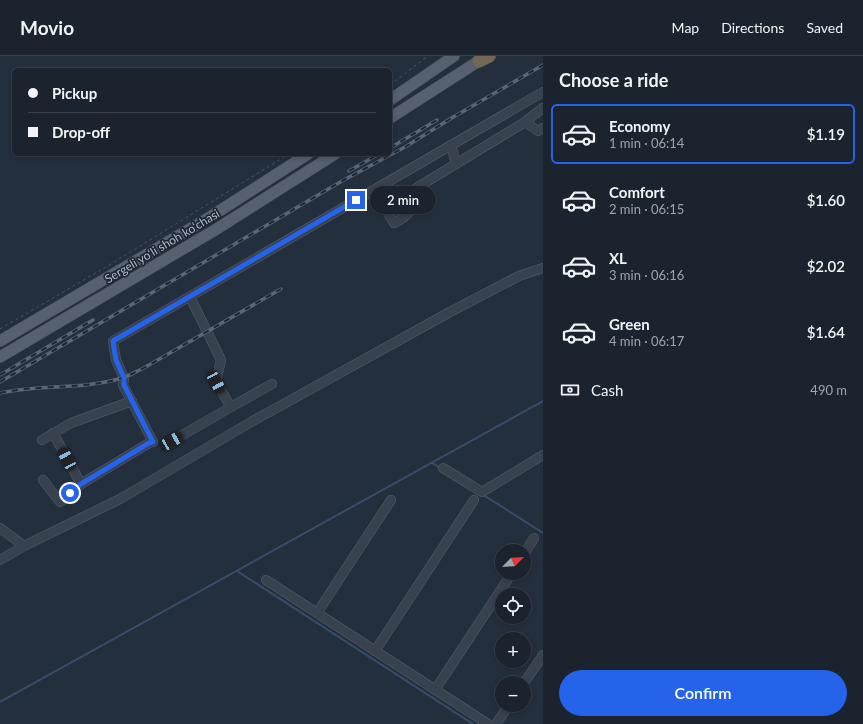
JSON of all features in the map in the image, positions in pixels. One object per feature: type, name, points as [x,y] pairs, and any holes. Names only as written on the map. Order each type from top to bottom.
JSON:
[{"type":"main road","points":[[392,99],[454,56]]},
{"type":"main road","points":[[392,117],[485,58]]},
{"type":"main road","name":"Sergeli yo‘li shoh ko‘chasi","points":[[0,342],[210,217],[305,156]]},
{"type":"main road","name":"Sergeli yo‘li shoh ko‘chasi","points":[[0,357],[215,230],[332,156]]},
{"type":"street","points":[[43,480],[60,502],[81,484],[153,442],[124,385],[124,378],[116,360],[113,341],[543,92]]},
{"type":"street","points":[[389,215],[394,223],[404,218],[412,209],[413,190],[525,122],[543,108]]},
{"type":"street","points":[[525,122],[538,131],[543,128]]},
{"type":"street","points":[[451,145],[456,164]]},
{"type":"street","points":[[0,560],[24,546],[120,499],[251,422],[450,312],[519,276],[543,268]]},
{"type":"street","points":[[190,297],[221,360],[216,382],[231,407]]},
{"type":"street","points":[[172,441],[272,384]]},
{"type":"street","points":[[42,440],[71,423],[132,401]]},
{"type":"street","points":[[54,433],[81,484]]},
{"type":"street","points":[[443,468],[482,492],[543,455]]},
{"type":"street","points":[[317,613],[391,500]]},
{"type":"street","points":[[376,651],[474,500]]},
{"type":"street","points":[[0,528],[24,546]]},
{"type":"street","points":[[530,544],[534,538]]},
{"type":"street","points":[[266,580],[435,690],[472,720],[488,724]]},
{"type":"street","points":[[435,690],[507,580]]},
{"type":"street","points":[[529,676],[543,655]]},
{"type":"street","points":[[496,724],[504,712]]},
{"type":"path","points":[[392,83],[428,56]]},
{"type":"path","points":[[0,328],[111,264],[286,156]]},
{"type":"waterway","points":[[0,702],[543,401]]},
{"type":"waterway","points":[[432,463],[441,468]]},
{"type":"waterway","points":[[482,494],[543,533]]},
{"type":"waterway","points":[[237,571],[473,724]]},
{"type":"railway","points":[[392,154],[543,65]]},
{"type":"railway","points":[[392,147],[437,120]]},
{"type":"railway","points":[[349,171],[375,156]]},
{"type":"railway","points":[[0,382],[342,181],[388,156]]},
{"type":"railway","points":[[0,393],[15,390],[77,386],[107,382],[125,377],[142,369],[281,289]]},
{"type":"railway","points":[[0,375],[93,320]]},
{"type":"route","points":[[70,493],[81,484],[153,442],[124,385],[124,378],[116,360],[113,341],[356,200]]}]
